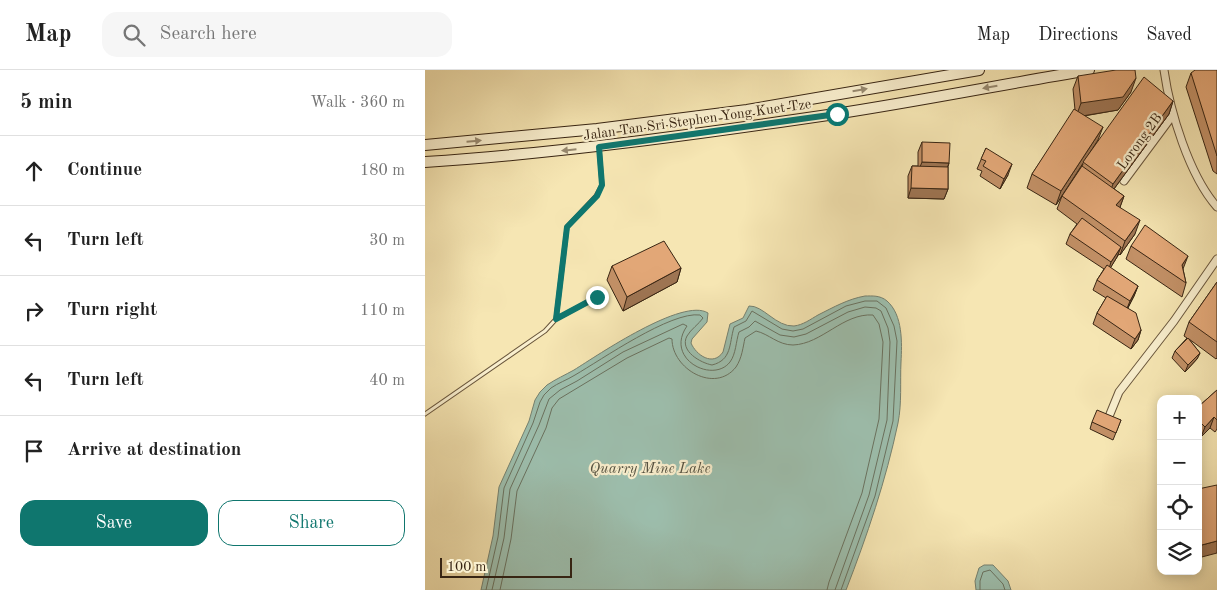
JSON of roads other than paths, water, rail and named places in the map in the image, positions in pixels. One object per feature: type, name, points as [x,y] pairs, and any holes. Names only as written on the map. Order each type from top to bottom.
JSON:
[{"type":"main road","name":"Jalan Tan Sri Stephen Yong Kuet Tze","points":[[425,145],[597,130],[747,110],[979,70]]},
{"type":"main road","name":"Jalan Tan Sri Stephen Yong Kuet Tze","points":[[425,162],[493,158],[599,147],[837,114],[1089,70]]},
{"type":"street","points":[[1164,70],[1173,115],[1195,172],[1205,192],[1216,205]]},
{"type":"street","name":"Lorong 2B","points":[[1124,181],[1173,115]]},
{"type":"street","points":[[1110,414],[1119,392],[1175,321],[1217,259]]},
{"type":"lane","points":[[556,319],[567,227],[597,196],[602,185],[599,147]]},
{"type":"lane","points":[[425,414],[545,331],[556,319],[597,297]]},
{"type":"water","name":"Quarry Mine Lake","points":[[865,296],[879,297],[887,301],[899,321],[901,346],[900,408],[882,487],[846,590],[481,590],[493,536],[499,487],[529,421],[535,400],[547,385],[620,341],[661,320],[680,313],[696,310],[708,313],[707,322],[692,339],[691,343],[697,352],[705,358],[714,359],[723,352],[730,324],[743,318],[749,306],[759,309],[781,323],[794,326],[804,323],[841,304]]},
{"type":"water","points":[[984,565],[993,565],[1008,581],[1011,590],[976,590],[975,581],[979,568]]}]
